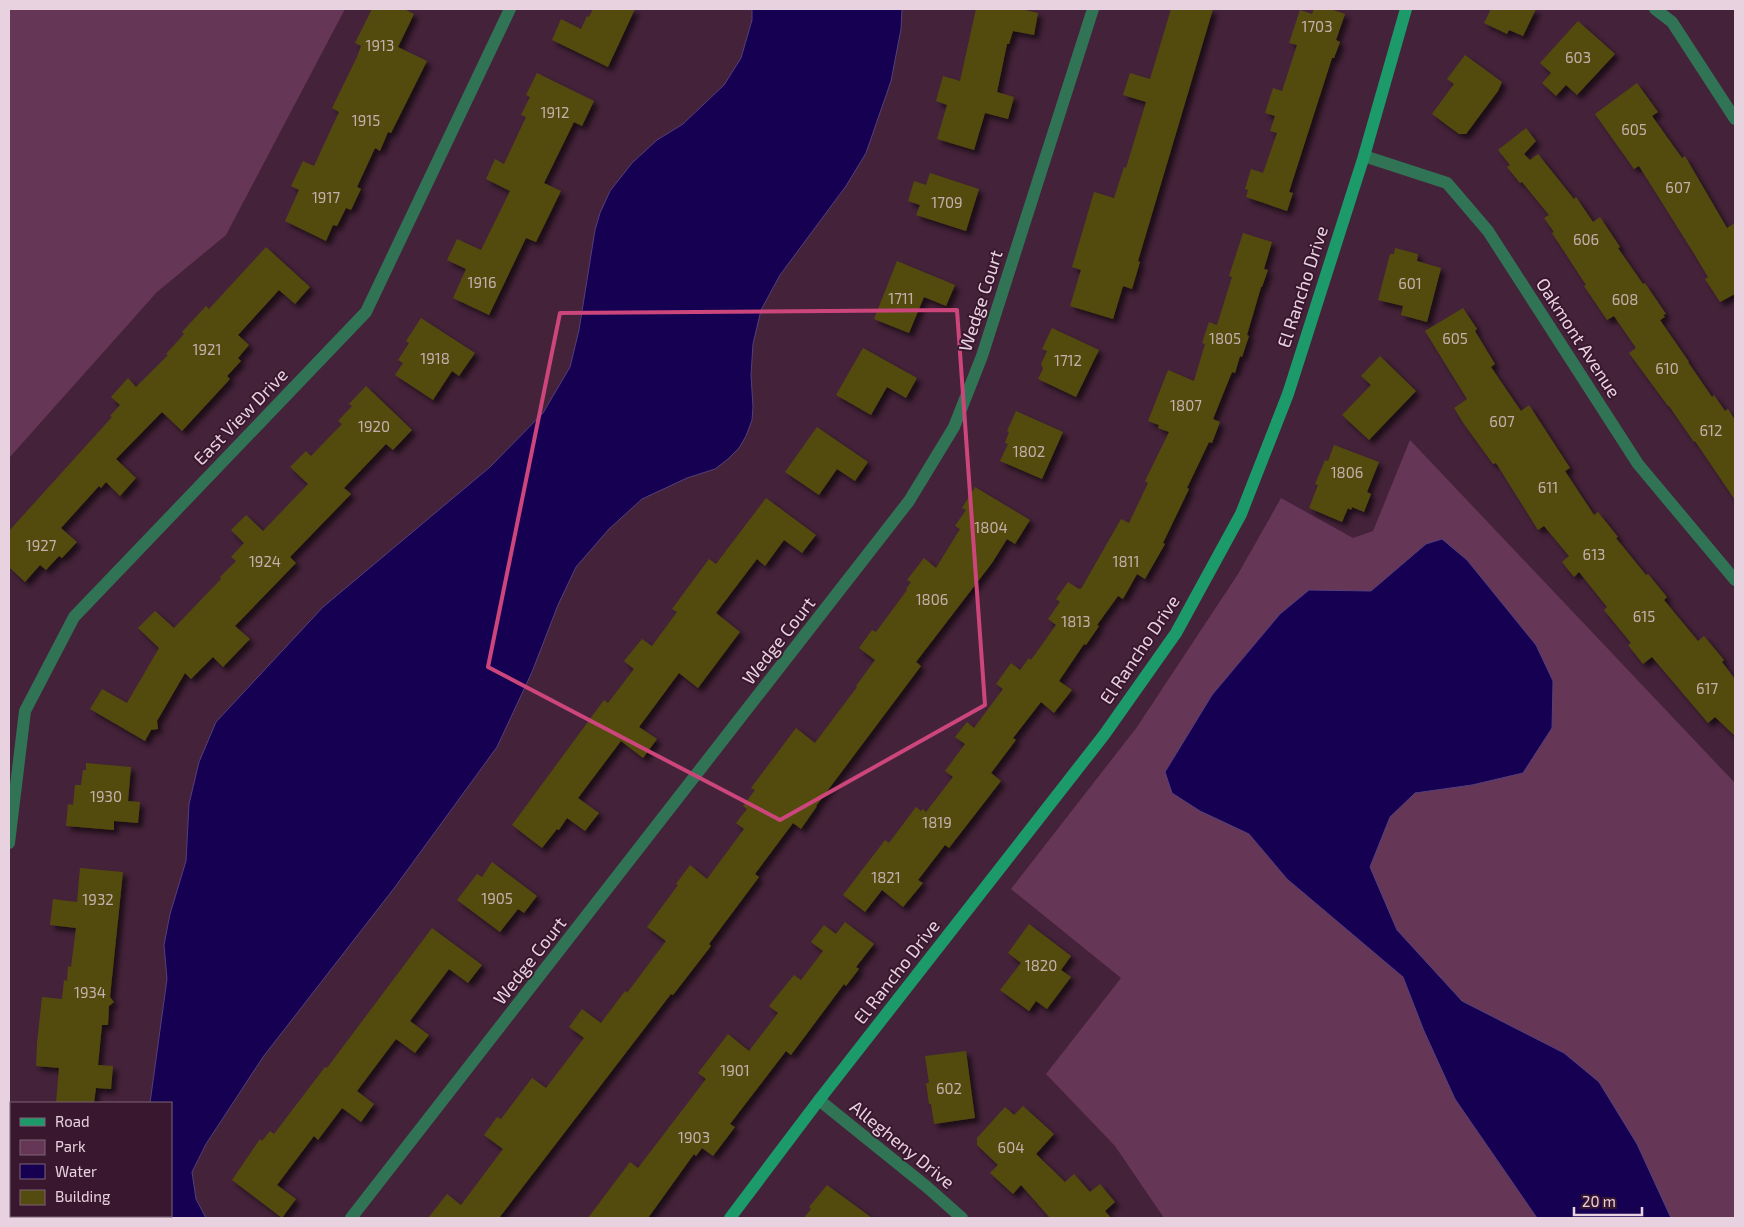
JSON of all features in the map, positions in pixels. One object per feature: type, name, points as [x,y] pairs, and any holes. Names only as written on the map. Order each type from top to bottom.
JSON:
[{"type":"street","name":"East View Drive","points":[[9,843],[25,711],[74,617],[366,312],[510,9]]},
{"type":"street","name":"Wedge Court","points":[[351,1218],[909,501],[954,427],[982,356],[1094,9]]},
{"type":"street","name":"El Rancho Drive","points":[[730,1218],[819,1100],[1104,735],[1176,633],[1241,514],[1288,394],[1364,156],[1406,9]]},
{"type":"street","points":[[1655,9],[1672,22],[1735,120]]},
{"type":"street","name":"Oakmont Avenue","points":[[1364,156],[1447,184],[1459,197],[1488,231],[1638,464],[1735,580]]},
{"type":"street","name":"Allegheny Drive","points":[[819,1100],[927,1187],[962,1218]]},
{"type":"highlighted area","points":[[957,310],[985,705],[780,820],[488,667],[560,313]]},
{"type":"green space","points":[[9,9],[345,9],[226,235],[157,292],[9,458]]},
{"type":"green space","points":[[1410,440],[1735,783],[1735,1218],[1164,1218],[1115,1146],[1046,1074],[1121,978],[1011,889],[1137,727],[1238,574],[1281,498],[1353,538],[1373,531]]},
{"type":"water","points":[[752,9],[902,9],[901,29],[891,81],[866,153],[846,186],[780,275],[761,310],[753,344],[751,375],[752,420],[746,436],[739,448],[715,469],[687,478],[642,499],[609,529],[576,567],[558,605],[532,672],[497,747],[395,887],[263,1057],[206,1144],[192,1172],[196,1199],[206,1218],[143,1218],[172,1217],[172,1102],[150,1102],[167,979],[164,945],[170,914],[186,861],[189,804],[199,762],[216,722],[323,607],[490,467],[543,413],[570,367],[579,330],[595,230],[610,191],[632,163],[657,140],[683,124],[724,85],[741,58],[752,20]]},
{"type":"water","points":[[1442,539],[1467,560],[1536,645],[1553,681],[1552,728],[1523,773],[1472,785],[1415,793],[1390,817],[1370,867],[1397,930],[1462,1001],[1564,1053],[1599,1082],[1637,1144],[1671,1218],[1537,1218],[1455,1099],[1424,1031],[1403,977],[1287,879],[1249,834],[1200,811],[1172,793],[1165,772],[1212,695],[1280,614],[1309,590],[1371,591],[1426,544]]},
{"type":"building","points":[[372,9],[404,9],[414,14],[398,47],[427,61],[391,133],[388,132],[380,151],[375,148],[357,187],[361,189],[351,210],[346,208],[337,226],[333,225],[326,241],[285,221],[299,190],[291,186],[303,161],[314,166],[339,112],[332,108],[357,57],[361,46],[355,43]]},
{"type":"building","points":[[593,9],[635,9],[608,67],[552,40],[561,19],[581,29],[587,16],[589,17]]},
{"type":"building","points":[[976,9],[1020,9],[1038,13],[1034,35],[1013,31],[1009,44],[1007,44],[997,92],[1014,97],[1008,119],[985,113],[974,150],[937,139],[947,105],[936,101],[943,76],[960,81]]},
{"type":"building","points":[[1171,9],[1213,9],[1138,261],[1140,262],[1132,289],[1123,286],[1113,319],[1070,306],[1081,270],[1072,267],[1094,192],[1114,198],[1124,167],[1126,168],[1146,102],[1123,95],[1130,73],[1150,79]]},
{"type":"building","points":[[1314,9],[1330,9],[1345,14],[1336,40],[1340,42],[1334,58],[1332,58],[1289,192],[1293,193],[1287,211],[1246,197],[1248,190],[1245,189],[1251,169],[1263,173],[1277,133],[1270,131],[1275,116],[1265,113],[1273,88],[1282,91],[1297,45],[1289,43],[1300,10],[1312,14]]},
{"type":"building","points":[[1491,9],[1536,9],[1523,36],[1509,30],[1507,34],[1484,23]]},
{"type":"building","points":[[1578,21],[1615,54],[1577,95],[1566,85],[1556,96],[1542,83],[1551,73],[1540,63]]},
{"type":"building","points":[[1465,55],[1502,82],[1498,91],[1466,134],[1459,134],[1432,114],[1454,84],[1447,79]]},
{"type":"building","points":[[537,73],[594,101],[582,126],[574,122],[544,183],[561,191],[536,242],[526,238],[489,315],[453,298],[466,269],[447,260],[457,239],[481,250],[510,191],[486,179],[495,159],[504,164],[526,117],[521,115],[530,97],[526,95]]},
{"type":"building","points":[[1637,83],[1658,112],[1652,116],[1682,158],[1685,156],[1727,228],[1735,223],[1735,294],[1720,302],[1705,279],[1708,277],[1639,166],[1634,169],[1595,114]]},
{"type":"building","points":[[1526,128],[1536,141],[1524,154],[1530,160],[1538,154],[1574,199],[1576,197],[1593,222],[1600,217],[1620,247],[1618,248],[1666,314],[1660,320],[1712,397],[1714,395],[1725,411],[1728,409],[1735,420],[1735,500],[1695,441],[1629,353],[1636,348],[1614,316],[1607,320],[1584,286],[1586,285],[1544,218],[1549,215],[1507,167],[1510,165],[1498,150]]},
{"type":"building","points":[[930,173],[979,189],[966,231],[916,215],[920,205],[908,201],[914,181],[926,185]]},
{"type":"building","points":[[1243,233],[1272,242],[1264,269],[1268,270],[1261,287],[1242,357],[1240,356],[1235,373],[1232,372],[1213,419],[1220,422],[1212,443],[1209,442],[1187,488],[1189,489],[1163,543],[1165,544],[1145,579],[1137,574],[1123,599],[1118,596],[1097,625],[1099,626],[1086,645],[1084,644],[1059,681],[1072,690],[1054,713],[1041,702],[1013,738],[1016,740],[991,773],[1001,781],[949,848],[945,845],[918,880],[923,883],[903,907],[882,890],[865,912],[843,895],[885,840],[889,843],[916,807],[926,812],[953,777],[945,771],[965,744],[955,737],[967,722],[974,728],[1003,689],[996,684],[1011,663],[1020,670],[1029,658],[1031,660],[1056,625],[1048,619],[1060,602],[1056,599],[1068,582],[1081,589],[1121,519],[1129,523],[1148,483],[1145,481],[1169,432],[1158,428],[1159,425],[1148,421],[1168,370],[1194,381],[1205,344],[1202,343],[1209,322],[1217,325],[1232,277],[1229,276]]},
{"type":"building","points":[[266,247],[310,287],[295,304],[279,290],[238,335],[249,345],[238,358],[241,361],[227,376],[230,379],[182,431],[162,412],[116,459],[136,478],[120,496],[106,482],[101,488],[99,486],[61,528],[77,542],[62,558],[59,556],[46,570],[40,565],[25,582],[9,567],[9,531],[112,417],[110,416],[120,405],[111,397],[128,378],[136,387],[168,355],[166,354],[184,334],[182,332],[206,306],[209,309]]},
{"type":"building","points":[[1395,248],[1418,254],[1417,261],[1441,268],[1427,322],[1401,315],[1403,306],[1378,300],[1390,254],[1394,254]]},
{"type":"building","points":[[897,261],[955,285],[946,306],[924,297],[909,333],[874,319]]},
{"type":"building","points":[[1463,308],[1477,329],[1475,331],[1495,364],[1491,367],[1521,411],[1529,405],[1570,468],[1565,471],[1594,515],[1598,512],[1646,575],[1648,574],[1667,597],[1664,600],[1698,641],[1704,636],[1724,660],[1722,662],[1735,679],[1735,736],[1715,717],[1708,723],[1652,657],[1643,664],[1628,645],[1631,643],[1604,610],[1607,607],[1579,572],[1574,577],[1562,562],[1569,556],[1544,526],[1538,530],[1496,463],[1493,464],[1464,424],[1454,408],[1467,399],[1425,331]]},
{"type":"building","points":[[421,318],[475,353],[459,376],[452,371],[433,400],[395,375],[403,363],[398,360],[409,343],[406,341]]},
{"type":"building","points":[[1052,328],[1099,350],[1076,397],[1038,379],[1043,369],[1041,364],[1047,351],[1042,349]]},
{"type":"building","points":[[863,348],[917,378],[906,398],[887,387],[871,415],[836,395]]},
{"type":"building","points":[[1380,356],[1416,391],[1369,440],[1342,415],[1371,385],[1361,376]]},
{"type":"building","points":[[366,386],[412,430],[393,450],[386,444],[344,488],[351,494],[290,557],[296,563],[235,626],[250,639],[223,667],[213,657],[191,679],[185,673],[157,721],[158,729],[151,730],[145,741],[90,709],[102,689],[127,703],[159,648],[138,628],[155,611],[174,628],[221,579],[220,577],[236,561],[231,557],[244,543],[231,530],[246,515],[263,531],[308,484],[290,467],[306,451],[311,456],[342,424],[338,421],[352,406],[349,404]]},
{"type":"building","points":[[1016,411],[1063,432],[1042,479],[1000,461],[1008,444],[1005,443],[1009,432],[1007,431]]},
{"type":"building","points":[[817,427],[868,462],[855,481],[837,469],[819,495],[785,472]]},
{"type":"building","points":[[1334,445],[1379,462],[1367,492],[1371,494],[1364,512],[1352,507],[1351,510],[1348,508],[1342,522],[1309,508],[1318,485],[1315,484],[1325,460],[1328,461]]},
{"type":"building","points":[[975,487],[1030,520],[1015,544],[1007,539],[992,563],[916,662],[921,666],[816,806],[801,829],[793,823],[755,874],[759,877],[709,944],[711,946],[673,995],[671,994],[499,1218],[428,1218],[447,1194],[461,1205],[503,1149],[484,1135],[497,1117],[501,1119],[532,1078],[546,1088],[584,1038],[569,1027],[582,1009],[601,1023],[625,991],[627,993],[666,941],[647,927],[678,885],[676,884],[690,865],[707,879],[744,829],[736,823],[747,809],[743,806],[755,790],[751,788],[796,728],[815,743],[857,687],[875,660],[859,648],[872,630],[876,632],[907,590],[911,582],[907,580],[924,558],[936,568],[960,529],[955,526],[966,510],[962,508]]},
{"type":"building","points":[[766,498],[816,535],[802,553],[784,540],[765,566],[757,559],[716,613],[740,632],[698,688],[679,673],[639,727],[657,739],[643,758],[621,741],[578,798],[599,813],[585,831],[567,818],[559,830],[557,829],[542,848],[512,825],[604,700],[608,703],[634,669],[624,661],[642,639],[652,646],[677,612],[672,609],[709,559],[716,564]]},
{"type":"building","points":[[86,763],[131,767],[128,801],[140,802],[138,823],[114,821],[114,830],[66,826],[68,804],[73,805],[75,785],[81,785],[83,770],[86,770]]},
{"type":"building","points":[[492,862],[537,896],[524,913],[518,909],[500,932],[457,900],[477,874],[482,877]]},
{"type":"building","points":[[80,868],[123,872],[110,997],[114,1002],[109,1006],[108,1025],[102,1025],[98,1065],[113,1066],[111,1089],[96,1088],[94,1102],[56,1102],[59,1068],[36,1066],[37,1043],[42,997],[62,999],[64,980],[67,981],[68,966],[71,967],[76,928],[50,925],[53,899],[77,902]]},
{"type":"building","points":[[845,922],[874,944],[856,967],[859,969],[846,986],[844,984],[791,1055],[786,1051],[730,1124],[735,1127],[713,1156],[702,1148],[696,1156],[694,1154],[648,1218],[588,1218],[630,1162],[638,1168],[706,1079],[698,1073],[728,1034],[749,1051],[778,1013],[769,1006],[794,975],[801,980],[823,951],[811,942],[824,925],[836,934]]},
{"type":"building","points":[[1029,924],[1071,956],[1061,970],[1071,977],[1047,1009],[1036,1001],[1029,1011],[1000,990],[1021,963],[1008,953]]},
{"type":"building","points":[[432,928],[482,965],[468,983],[449,969],[410,1021],[429,1035],[415,1053],[396,1039],[357,1091],[374,1104],[361,1122],[342,1108],[318,1140],[314,1136],[277,1185],[296,1199],[282,1218],[232,1180],[260,1139],[262,1141],[270,1131],[274,1134],[325,1067],[327,1068]]},
{"type":"building","points":[[966,1051],[975,1118],[934,1124],[926,1083],[929,1083],[925,1056]]},
{"type":"building","points":[[1023,1106],[1054,1134],[1036,1154],[1065,1182],[1074,1174],[1090,1192],[1100,1184],[1115,1202],[1105,1211],[1111,1218],[1050,1218],[1021,1185],[1013,1194],[990,1173],[998,1165],[977,1145],[977,1138],[1005,1107],[1014,1115]]},
{"type":"building","points":[[827,1185],[872,1218],[804,1218],[811,1209],[809,1207]]}]
